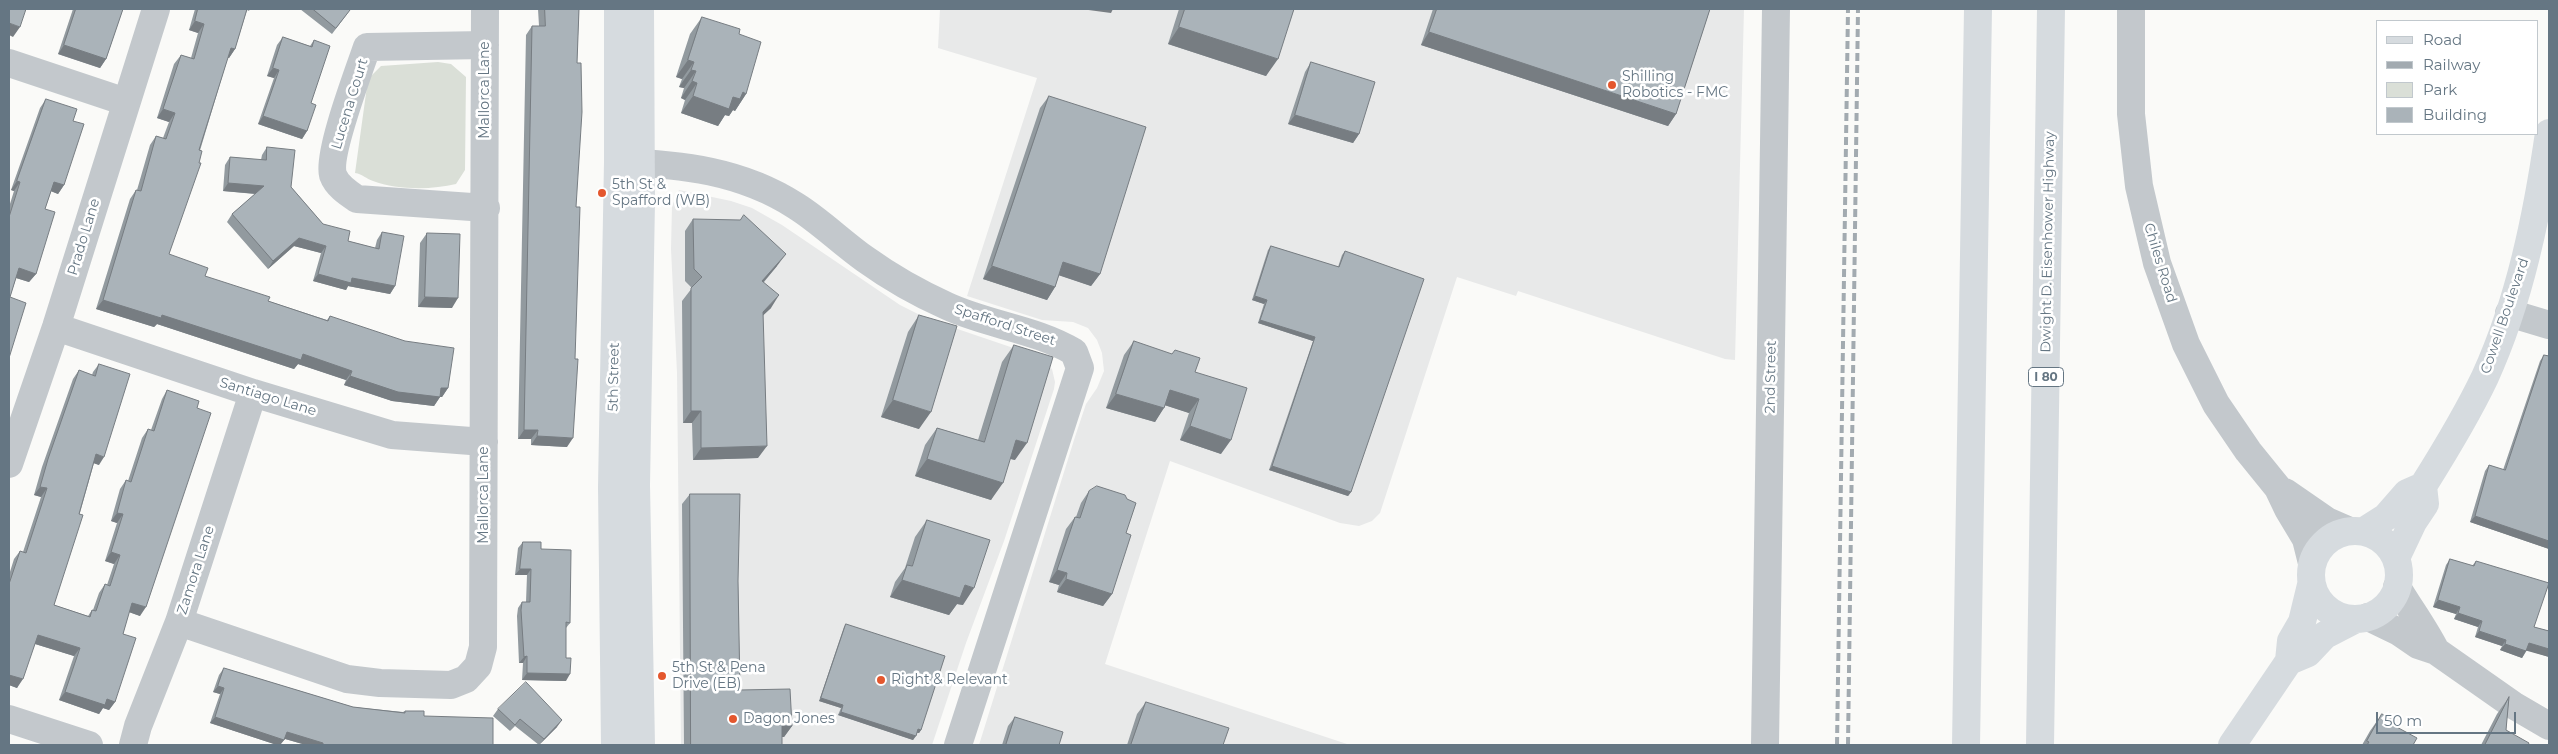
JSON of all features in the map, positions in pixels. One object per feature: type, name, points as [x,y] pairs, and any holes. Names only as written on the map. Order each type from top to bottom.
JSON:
[{"type":"main road","name":"5th Street","points":[[618,9],[630,163],[640,745]]},
{"type":"main road","name":"5th Street","points":[[615,745],[612,487],[640,9]]},
{"type":"main road","points":[[1966,745],[1978,9]]},
{"type":"main road","name":"Dwight D. Eisenhower Highway","points":[[2040,745],[2051,9]]},
{"type":"main road","name":"Cowell Boulevard","points":[[2396,558],[2413,522],[2425,504],[2424,486],[2484,378],[2509,313],[2531,238],[2549,133]]},
{"type":"main road","points":[[2232,745],[2289,661],[2291,641],[2305,614],[2312,574],[2323,543],[2335,535],[2357,531],[2386,517],[2407,493],[2424,486]]},
{"type":"main road","points":[[2289,661],[2308,652],[2325,635],[2381,611],[2391,600],[2397,587],[2399,573],[2396,558],[2389,546],[2378,536],[2357,531]]},
{"type":"main road","points":[[2312,574],[2317,598],[2326,610],[2339,617],[2361,618]]},
{"type":"street","name":"Prado Lane","points":[[9,464],[56,327],[156,9]]},
{"type":"street","name":"Mallorca Lane","points":[[179,622],[347,679],[380,683],[451,685],[466,679],[478,666],[483,647],[486,208],[485,9]]},
{"type":"street","name":"2nd Street","points":[[1765,745],[1776,9]]},
{"type":"street","name":"Chiles Road","points":[[2131,9],[2131,114],[2139,186],[2157,263],[2186,344],[2216,404],[2248,451],[2278,488]]},
{"type":"street","name":"Lucena Court","points":[[485,45],[367,47],[334,150],[333,174],[342,189],[357,199],[486,208]]},
{"type":"street","points":[[9,63],[126,102]]},
{"type":"street","name":"Spafford Street","points":[[630,163],[707,169],[742,180],[795,205],[866,260],[910,287],[985,321],[1058,342],[1074,352],[1080,368],[958,745]]},
{"type":"street","points":[[2509,313],[2549,325]]},
{"type":"street","name":"Santiago Lane","points":[[56,327],[253,393],[392,435],[484,442]]},
{"type":"street","name":"Zamora Lane","points":[[133,745],[138,726],[179,622],[253,393]]},
{"type":"street","points":[[2278,488],[2312,512],[2357,531]]},
{"type":"street","points":[[2278,488],[2306,539],[2312,574]]},
{"type":"street","points":[[2397,587],[2417,621],[2427,633],[2436,651]]},
{"type":"street","points":[[2361,618],[2399,632],[2418,645],[2436,651],[2512,705],[2549,726]]},
{"type":"street","points":[[9,719],[89,745]]},
{"type":"shaded area","points":[[940,9],[1744,9],[1735,360],[1725,359],[1518,291],[1516,296],[1457,277],[1380,513],[1372,521],[1359,526],[1340,523],[1170,461],[1105,664],[1350,745],[979,745],[1086,404],[1097,388],[1104,371],[1102,353],[1097,340],[1088,328],[1073,322],[1042,320],[967,296],[1037,78],[938,48]]},
{"type":"shaded area","points":[[679,190],[731,201],[752,208],[782,225],[900,305],[928,319],[1040,357],[1052,369],[1055,382],[1054,389],[1004,541],[966,643],[932,745],[681,745],[677,373],[671,249],[672,206]]},
{"type":"green space","points":[[438,62],[451,64],[466,77],[465,170],[456,184],[425,188],[393,186],[382,184],[355,173],[368,79],[381,66]]},
{"type":"building","points":[[9,9],[26,9],[20,27],[9,23]]},
{"type":"building","points":[[76,9],[123,9],[106,59],[64,45]]},
{"type":"building","points":[[198,9],[247,9],[235,49],[231,48],[199,150],[202,151],[199,163],[201,163],[169,254],[208,268],[205,276],[270,297],[268,301],[328,321],[330,316],[405,341],[454,348],[448,388],[441,388],[440,397],[398,392],[350,376],[352,371],[303,354],[301,360],[162,315],[161,318],[103,300],[136,190],[141,191],[156,136],[166,139],[175,113],[163,109],[181,55],[194,59],[204,24],[195,21]]},
{"type":"building","points":[[313,9],[348,9],[350,10],[336,28]]},
{"type":"building","points":[[545,9],[579,9],[577,63],[581,63],[582,112],[576,207],[580,207],[575,359],[578,359],[573,438],[537,436],[538,430],[524,430],[532,26],[545,26]]},
{"type":"building","points":[[1185,9],[1294,9],[1278,59],[1179,27]]},
{"type":"building","name":"Shilling Robotics - FMC","points":[[1437,9],[1710,9],[1676,114],[1429,32]]},
{"type":"building","points":[[702,17],[740,29],[739,34],[761,42],[746,94],[743,92],[740,99],[733,97],[729,109],[693,96],[697,83],[692,81],[696,71],[691,70],[694,62],[688,60]]},
{"type":"building","points":[[283,37],[312,47],[314,40],[330,46],[311,103],[316,105],[307,131],[263,116],[279,70],[273,68]]},
{"type":"building","points":[[1311,62],[1375,82],[1359,134],[1295,115]]},
{"type":"building","points":[[1049,96],[1146,127],[1100,274],[1063,262],[1055,287],[992,266]]},
{"type":"building","points":[[46,99],[77,109],[73,121],[84,124],[64,185],[54,182],[45,209],[55,212],[36,274],[19,268],[10,297],[26,303],[9,358],[9,217],[20,182],[17,181]]},
{"type":"building","points":[[267,147],[295,150],[291,187],[323,224],[350,231],[348,241],[379,249],[382,232],[404,236],[395,286],[352,278],[351,283],[318,274],[326,246],[299,238],[273,261],[232,214],[264,186],[228,183],[230,157],[266,160]]},
{"type":"building","points":[[744,215],[786,254],[762,281],[779,295],[763,312],[767,446],[701,448],[701,411],[691,411],[691,288],[702,277],[694,269],[693,219],[740,220]]},
{"type":"building","points":[[427,233],[460,234],[458,298],[425,297]]},
{"type":"building","points":[[1271,246],[1339,267],[1345,251],[1424,279],[1351,492],[1272,466],[1315,337],[1260,320],[1267,300],[1255,296]]},
{"type":"building","points":[[919,315],[957,326],[931,412],[893,400]]},
{"type":"building","points":[[1134,341],[1172,354],[1175,350],[1200,358],[1195,372],[1247,388],[1231,440],[1190,426],[1199,399],[1170,390],[1164,408],[1116,394]]},
{"type":"building","points":[[1014,345],[1053,357],[1027,443],[1016,440],[1003,483],[927,459],[937,428],[984,442]]},
{"type":"building","points":[[2544,355],[2549,356],[2549,541],[2475,516],[2489,465],[2505,470]]},
{"type":"building","points":[[99,364],[130,374],[104,457],[96,454],[79,514],[83,515],[54,605],[90,617],[92,610],[96,611],[105,584],[110,586],[120,555],[111,552],[123,514],[117,513],[126,480],[131,482],[148,429],[154,431],[167,390],[199,401],[197,408],[211,413],[146,607],[132,603],[123,634],[136,638],[115,702],[107,699],[105,705],[65,692],[80,648],[38,635],[23,679],[9,675],[9,584],[20,551],[26,553],[47,488],[40,487],[48,459],[79,370],[95,376]]},
{"type":"building","points":[[1097,486],[1125,495],[1127,499],[1136,503],[1126,533],[1131,535],[1112,594],[1066,579],[1067,573],[1057,570],[1075,517],[1080,518],[1089,491]]},
{"type":"building","points":[[690,494],[740,494],[738,581],[740,690],[790,689],[792,726],[782,726],[782,745],[691,745]]},
{"type":"building","points":[[927,520],[990,540],[974,588],[965,585],[960,598],[902,580],[907,565],[912,566]]},
{"type":"building","points":[[523,542],[541,542],[541,549],[571,550],[570,623],[566,622],[566,658],[571,658],[570,674],[527,673],[527,656],[524,657],[521,610],[522,602],[530,602],[531,569],[520,569]]},
{"type":"building","points":[[2450,559],[2474,566],[2476,561],[2549,583],[2534,627],[2549,631],[2549,649],[2529,643],[2526,651],[2505,644],[2506,640],[2479,631],[2482,621],[2458,613],[2460,607],[2438,600]]},
{"type":"building","name":"Right & Relevant","points":[[846,624],[945,656],[921,730],[918,729],[916,736],[841,712],[843,705],[821,698]]},
{"type":"building","points":[[224,668],[353,707],[405,713],[405,711],[424,711],[424,716],[493,718],[493,745],[323,745],[323,743],[287,732],[284,740],[215,717],[224,688],[218,686]]},
{"type":"building","points":[[526,682],[562,720],[544,739],[520,719],[515,725],[498,709]]},
{"type":"building","points":[[2509,697],[2506,730],[2529,743],[2528,745],[2485,745]]},
{"type":"building","points":[[1146,702],[1229,728],[1223,745],[1131,745]]},
{"type":"building","points":[[2382,714],[2395,721],[2393,725],[2417,738],[2413,745],[2367,745],[2369,742],[2367,741]]},
{"type":"building","points":[[1015,717],[1063,732],[1059,745],[1006,745]]},
{"type":"railway","points":[[1837,745],[1848,9]]},
{"type":"railway","points":[[1848,745],[1858,9]]},
{"type":"place","name":"Shilling Robotics - FMC","points":[[1612,85]]},
{"type":"place","name":"5th St & Spafford (WB)","points":[[602,193]]},
{"type":"place","name":"5th St & Pena Drive (EB)","points":[[662,676]]},
{"type":"place","name":"Right & Relevant","points":[[881,680]]},
{"type":"place","name":"Dagon Jones","points":[[733,719]]}]
